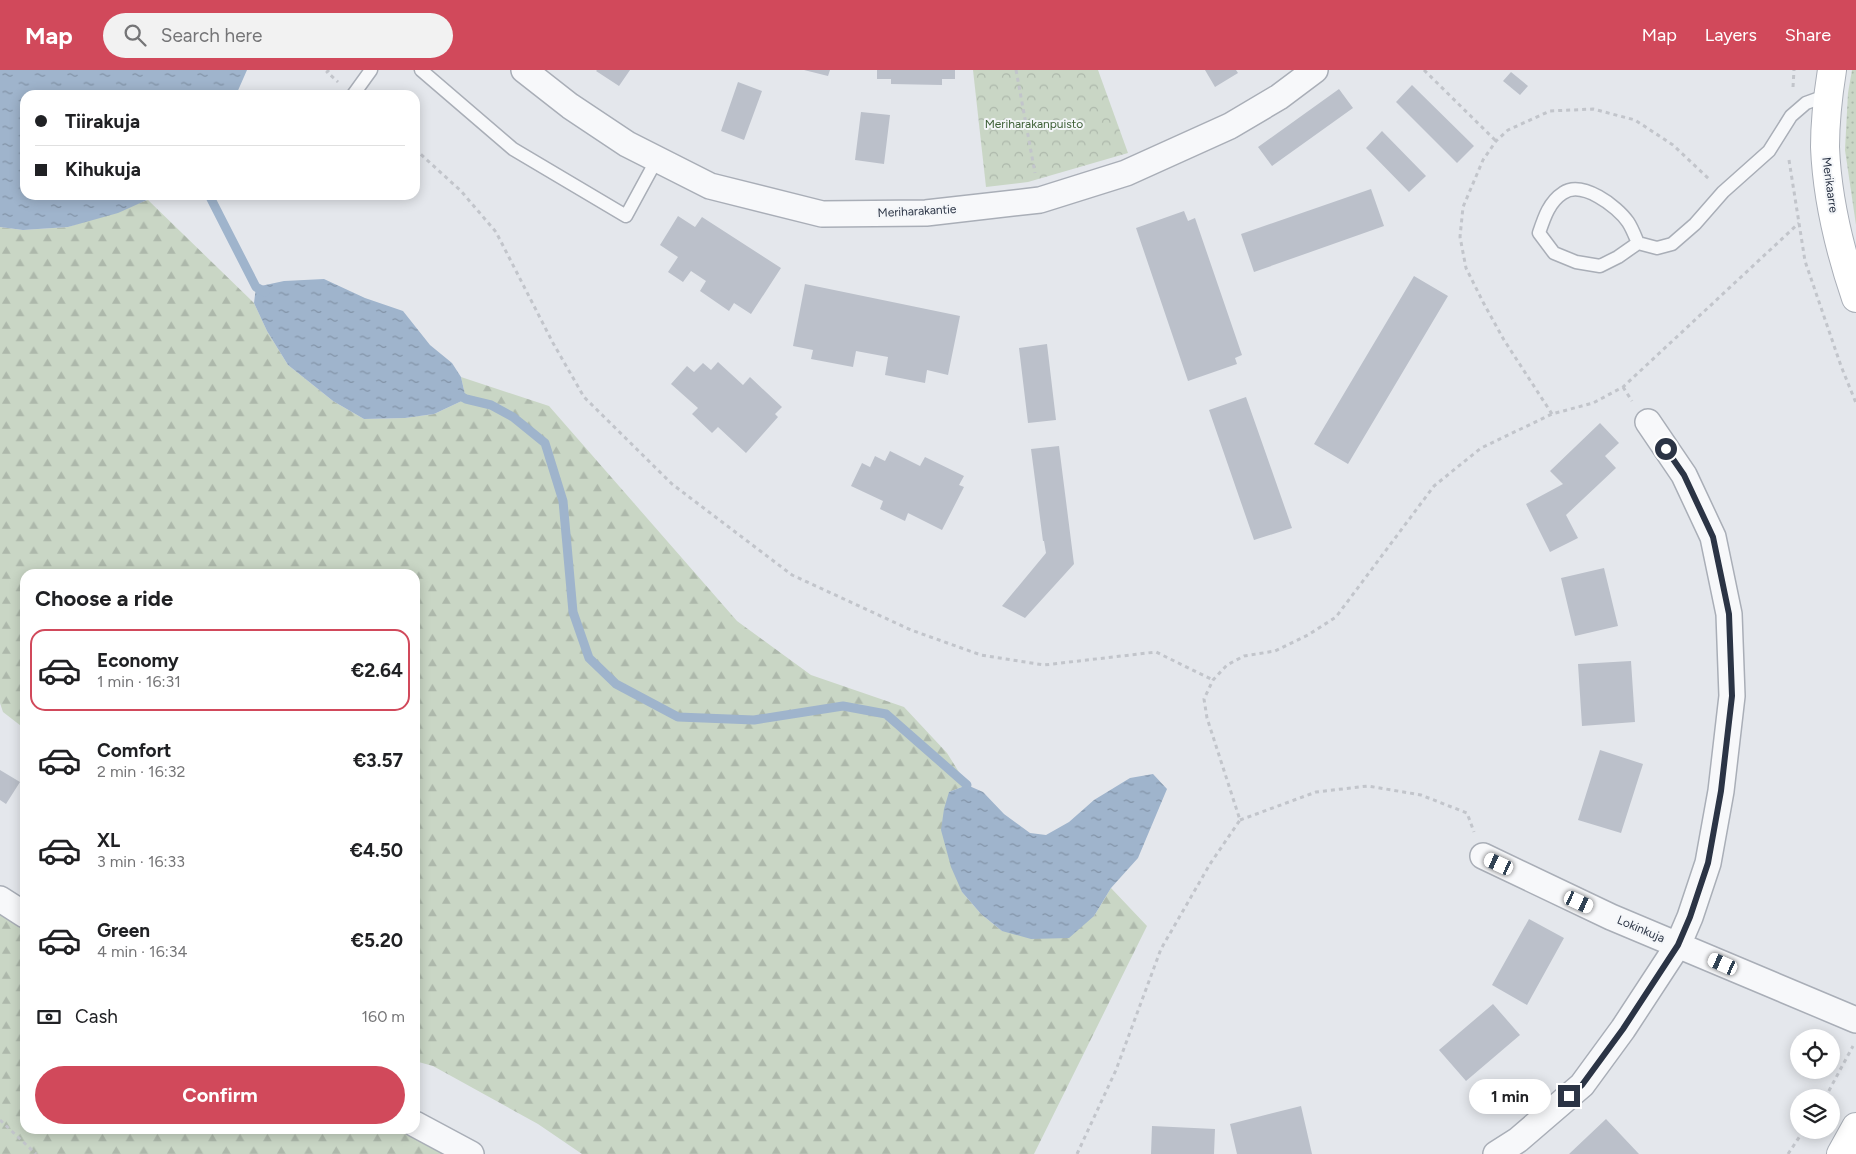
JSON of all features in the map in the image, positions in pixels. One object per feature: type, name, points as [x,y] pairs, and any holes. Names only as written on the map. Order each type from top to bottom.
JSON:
[{"type":"street","name":"Meriharakantie","points":[[524,70],[570,106],[619,138],[710,186],[822,214],[926,213],[1040,200],[1126,172],[1230,126],[1279,97],[1315,70]]},
{"type":"street","name":"Merikaarre","points":[[1830,83],[1825,147],[1839,241],[1856,298]]},
{"type":"street","points":[[1496,1154],[1518,1140],[1582,1085],[1623,1029],[1678,945],[1690,917],[1708,863],[1721,791],[1732,696],[1729,614],[1713,537],[1684,475],[1648,422]]},
{"type":"street","name":"Lokinkuja","points":[[1483,856],[1611,917],[1856,1020]]},
{"type":"street","points":[[0,899],[20,912]]},
{"type":"street","points":[[420,1127],[472,1154]]},
{"type":"street","points":[[1841,1154],[1856,1127]]},
{"type":"lane","points":[[357,90],[371,70]]},
{"type":"lane","points":[[421,70],[512,149],[626,216],[657,159]]},
{"type":"lane","points":[[1638,243],[1618,258],[1600,266],[1576,262],[1554,253],[1539,233],[1547,210],[1563,192],[1582,190],[1611,203],[1628,222],[1638,243],[1657,248],[1672,244],[1695,224],[1723,192],[1769,151],[1791,116],[1830,83]]},
{"type":"path","points":[[1016,70],[1040,200]]},
{"type":"path","points":[[1424,70],[1496,141]]},
{"type":"path","points":[[420,154],[461,191],[496,232],[552,343],[584,397],[672,484],[792,575],[911,630],[981,655],[1044,665],[1156,652],[1213,680]]},
{"type":"path","points":[[1240,820],[1207,718],[1204,699],[1213,680],[1227,665],[1244,656],[1275,651],[1308,635],[1336,617],[1434,486],[1481,448],[1552,414],[1593,403],[1623,387],[1799,223]]},
{"type":"path","points":[[1077,1154],[1116,1070],[1161,949],[1210,864],[1240,820],[1316,792],[1368,786],[1421,795],[1467,812]]},
{"type":"path","points":[[1830,1089],[1856,1041]]},
{"type":"path","points":[[0,1120],[36,1154]]},
{"type":"path","points":[[1788,1154],[1798,1139]]},
{"type":"green space","name":"Meriharakanpuisto","points":[[973,70],[1098,70],[1128,153],[1028,182],[986,187]]},
{"type":"green space","points":[[1852,70],[1856,70],[1856,225],[1845,150],[1848,93]]},
{"type":"green space","points":[[148,200],[254,303],[267,331],[288,365],[333,401],[364,419],[405,418],[434,414],[466,399],[461,377],[549,406],[737,621],[811,675],[904,707],[947,753],[967,785],[949,792],[962,892],[981,914],[1002,931],[1094,916],[1111,888],[1147,926],[1034,1154],[582,1154],[538,1124],[433,1066],[420,1062],[420,569],[20,569],[20,725],[3,712],[0,703],[0,227],[23,230],[68,227]]},
{"type":"green space","points":[[0,899],[20,912],[20,1134],[420,1134],[420,1131],[471,1154],[0,1154]]},
{"type":"water","points":[[0,70],[247,70],[238,90],[20,90],[20,200],[147,200],[118,213],[68,227],[23,230],[0,227]]},
{"type":"water","points":[[324,279],[365,298],[403,311],[430,345],[452,363],[461,377],[466,399],[434,414],[405,418],[364,419],[333,401],[288,365],[267,331],[254,303],[256,287],[284,281]]},
{"type":"water","points":[[1153,774],[1167,789],[1138,858],[1111,888],[1094,916],[1069,938],[1031,939],[1002,931],[981,914],[962,892],[951,867],[941,830],[949,792],[967,785],[983,792],[1004,814],[1030,833],[1046,835],[1069,822],[1094,800],[1130,778]]},
{"type":"building","points":[[597,70],[630,70],[619,86]]},
{"type":"building","points":[[804,70],[830,70],[828,76]]},
{"type":"building","points":[[877,70],[955,70],[955,79],[942,79],[942,85],[891,84],[891,79],[877,79]]},
{"type":"building","points":[[1205,70],[1236,70],[1238,73],[1215,87]]},
{"type":"building","points":[[1511,72],[1528,86],[1520,95],[1503,81]]},
{"type":"building","points":[[738,82],[762,91],[744,140],[721,131]]},
{"type":"building","points":[[1412,85],[1474,146],[1457,163],[1396,102]]},
{"type":"building","points":[[1339,89],[1353,108],[1272,166],[1258,147]]},
{"type":"building","points":[[861,112],[890,115],[884,164],[855,160]]},
{"type":"building","points":[[1382,131],[1426,176],[1409,192],[1366,148]]},
{"type":"building","points":[[1371,189],[1384,226],[1254,272],[1241,234]]},
{"type":"building","points":[[1184,211],[1188,221],[1195,218],[1242,355],[1235,358],[1237,364],[1188,381],[1136,228]]},
{"type":"building","points":[[678,216],[695,227],[702,217],[781,268],[751,314],[734,303],[729,311],[700,291],[706,281],[691,271],[683,282],[668,272],[678,257],[660,245]]},
{"type":"building","points":[[1414,276],[1448,296],[1348,464],[1314,444]]},
{"type":"building","points":[[805,284],[960,316],[948,375],[927,370],[925,383],[885,375],[888,357],[856,351],[853,367],[811,359],[813,350],[793,346]]},
{"type":"building","points":[[1047,344],[1056,420],[1028,423],[1019,348]]},
{"type":"building","points":[[718,362],[743,385],[750,377],[782,407],[775,414],[778,417],[746,453],[718,427],[712,433],[692,414],[698,408],[671,384],[687,366],[694,372],[703,363],[711,370]]},
{"type":"building","points":[[1246,397],[1292,528],[1254,540],[1209,410]]},
{"type":"building","points":[[1600,423],[1619,443],[1605,456],[1616,468],[1566,515],[1578,538],[1550,552],[1526,504],[1563,484],[1550,471]]},
{"type":"building","points":[[1059,446],[1074,564],[1025,618],[1002,606],[1046,553],[1031,449]]},
{"type":"building","points":[[890,451],[920,466],[925,457],[964,476],[959,485],[964,487],[942,530],[908,513],[905,521],[880,509],[883,501],[851,486],[862,463],[870,467],[875,456],[885,461]]},
{"type":"building","points":[[1604,568],[1618,626],[1575,636],[1561,578]]},
{"type":"building","points":[[1631,661],[1635,722],[1582,726],[1578,664]]},
{"type":"building","points":[[1600,750],[1643,764],[1621,833],[1578,820]]},
{"type":"building","points":[[0,770],[20,782],[6,804],[0,800]]},
{"type":"building","points":[[1529,919],[1564,938],[1527,1005],[1492,985]]},
{"type":"building","points":[[1493,1004],[1520,1035],[1466,1081],[1439,1050]]},
{"type":"building","points":[[1301,1106],[1312,1154],[1237,1154],[1230,1124]]},
{"type":"building","points":[[1606,1119],[1639,1154],[1569,1154]]},
{"type":"building","points":[[1152,1126],[1215,1129],[1214,1154],[1151,1154]]},
{"type":"waterway","points":[[212,200],[256,287],[265,292]]},
{"type":"waterway","points":[[455,393],[466,399],[491,405],[513,417],[545,443],[563,501],[573,612],[589,658],[616,684],[678,717],[754,720],[843,706],[886,714],[967,785]]},
{"type":"route","points":[[1569,1096],[1582,1085],[1623,1029],[1678,945],[1690,917],[1708,863],[1721,791],[1732,696],[1729,614],[1713,537],[1684,475],[1666,449]]}]
